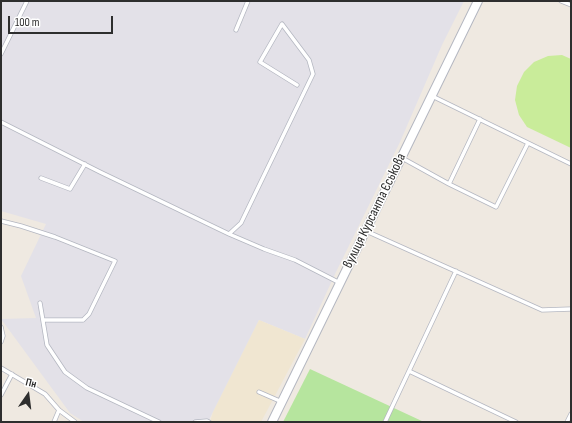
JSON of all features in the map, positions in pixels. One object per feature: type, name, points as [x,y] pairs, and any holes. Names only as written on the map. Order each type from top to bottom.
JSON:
[{"type":"street","name":"вулиця Курсанта Єськова","points":[[272,422],[478,1]]},
{"type":"lane","points":[[1,54],[27,1]]},
{"type":"lane","points":[[236,30],[248,1]]},
{"type":"lane","points":[[561,1],[571,5]]},
{"type":"lane","points":[[229,234],[241,223],[313,74],[308,60],[282,24],[260,62],[297,85]]},
{"type":"lane","points":[[431,96],[571,164]]},
{"type":"lane","points":[[450,184],[480,119]]},
{"type":"lane","points":[[1,122],[229,234],[295,260],[340,283]]},
{"type":"lane","points":[[401,158],[496,207],[528,143]]},
{"type":"lane","points":[[41,178],[70,189],[85,164]]},
{"type":"lane","points":[[1,221],[55,236],[115,261],[89,314],[83,320],[43,320]]},
{"type":"lane","points":[[365,230],[542,310],[571,309]]},
{"type":"lane","points":[[385,422],[456,271]]},
{"type":"lane","points":[[40,302],[47,345],[65,372],[87,388],[159,422]]},
{"type":"lane","points":[[1,326],[3,336],[1,342]]},
{"type":"lane","points":[[1,368],[45,394],[59,410],[75,422]]},
{"type":"lane","points":[[409,371],[516,422]]},
{"type":"lane","points":[[1,395],[12,374]]},
{"type":"lane","points":[[259,392],[282,402]]},
{"type":"lane","points":[[54,422],[59,410]]},
{"type":"lane","points":[[567,422],[571,414]]},
{"type":"lane","points":[[195,422],[209,422]]},
{"type":"shaded area","points":[[1,1],[464,1],[442,45],[400,142],[305,339],[259,320],[208,422],[84,422],[70,413],[1,319],[36,318],[21,276],[46,224],[1,211]]},
{"type":"shaded area","points":[[259,320],[305,339],[261,422],[210,422],[213,412]]},
{"type":"green space","points":[[562,55],[571,59],[571,148],[527,127],[519,115],[515,100],[517,86],[524,72],[534,62],[548,56]]},
{"type":"green space","points":[[310,369],[424,422],[283,422]]}]
